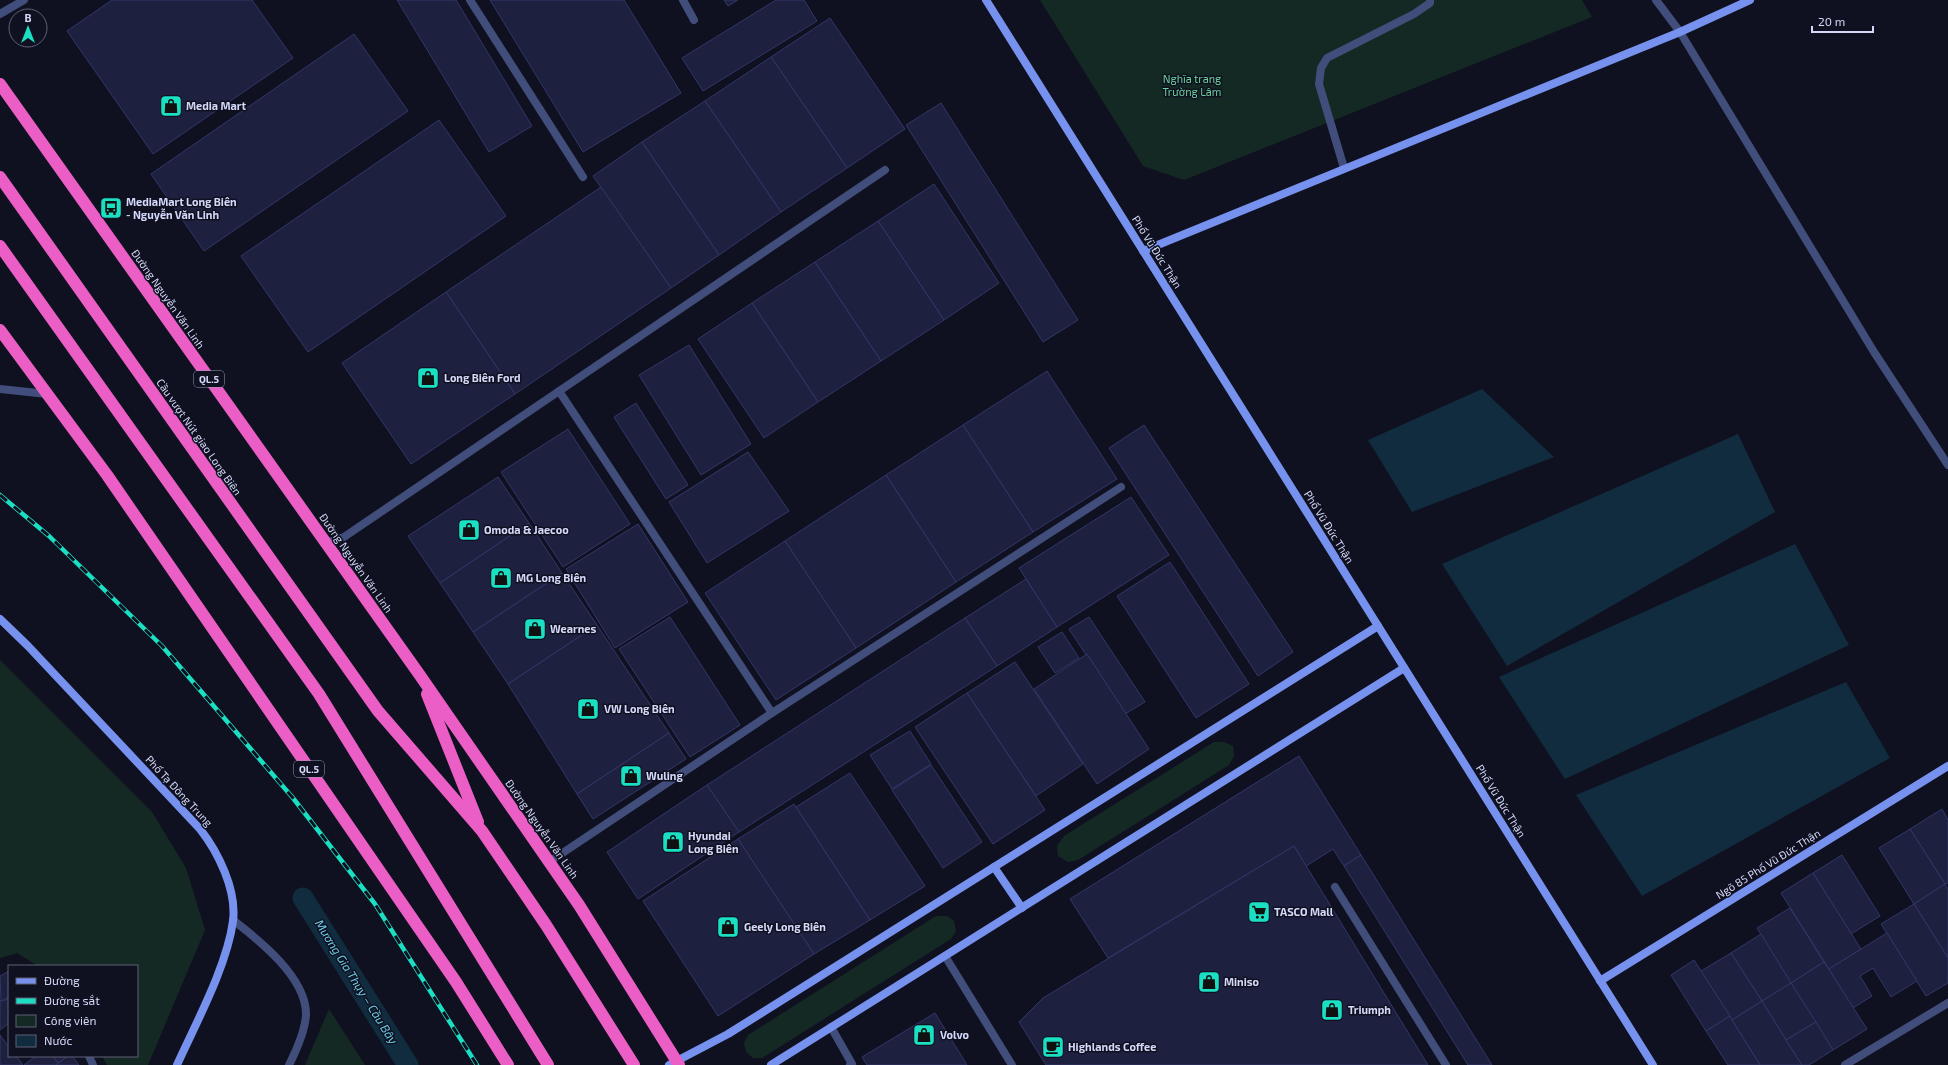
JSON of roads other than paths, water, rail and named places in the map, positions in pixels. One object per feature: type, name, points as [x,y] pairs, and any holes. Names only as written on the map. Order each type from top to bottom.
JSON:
[{"type":"highway","name":"Đường Nguyễn Văn Linh","points":[[0,84],[419,674],[550,862],[583,911],[675,1063]]},
{"type":"highway","name":"Cầu vượt Nút giao Long Biên","points":[[0,178],[378,711],[482,831]]},
{"type":"highway","points":[[0,246],[319,694],[548,1065]]},
{"type":"highway","name":"QL.5","points":[[0,330],[116,488],[456,982],[508,1065]]},
{"type":"highway","points":[[419,674],[482,831],[546,925],[634,1065]]},
{"type":"street","points":[[0,14],[24,0]]},
{"type":"street","points":[[470,0],[583,177]]},
{"type":"street","points":[[683,0],[694,20]]},
{"type":"street","name":"Phố Vũ Đức Thận","points":[[986,0],[1653,1065]]},
{"type":"street","points":[[1344,168],[1319,84],[1321,68],[1327,58],[1414,14],[1430,3],[1430,0]]},
{"type":"street","points":[[1656,0],[1680,32],[1874,352],[1948,464]]},
{"type":"street","points":[[1143,251],[1680,32],[1750,0]]},
{"type":"street","points":[[326,543],[344,537],[885,170]]},
{"type":"street","points":[[0,389],[48,394]]},
{"type":"street","points":[[559,391],[772,713]]},
{"type":"street","points":[[550,862],[772,713],[1121,487]]},
{"type":"street","name":"Phố Tạ Đông Trung","points":[[0,619],[28,646],[200,829],[210,842],[230,884],[233,920],[226,950],[177,1065]]},
{"type":"street","points":[[675,1063],[728,1034],[1378,626]]},
{"type":"street","points":[[771,1065],[1404,668]]},
{"type":"street","name":"Ngõ 85 Phố Vũ Đức Thận","points":[[1600,980],[1948,766]]},
{"type":"street","points":[[994,867],[1022,908]]},
{"type":"street","points":[[1335,887],[1446,1065]]},
{"type":"street","points":[[233,920],[266,946],[288,972],[303,996],[306,1015],[290,1065]]},
{"type":"street","points":[[945,956],[1012,1065]]},
{"type":"street","points":[[1845,1065],[1948,1004]]},
{"type":"street","points":[[831,1027],[852,1064],[850,1065]]},
{"type":"water","points":[[1482,389],[1554,457],[1412,512],[1368,440]]},
{"type":"water","points":[[1738,434],[1775,512],[1507,666],[1442,564]]},
{"type":"water","points":[[1795,544],[1849,645],[1565,779],[1499,677]]},
{"type":"water","points":[[1846,682],[1890,758],[1642,896],[1576,795]]},
{"type":"waterway","name":"Mương Gia Thụy – Cầu Bây","points":[[303,898],[408,1065]]},
{"type":"railway","points":[[0,495],[49,536],[162,646],[293,798],[375,904],[477,1065]]},
{"type":"place","name":"Media Mart","points":[[171,106]]},
{"type":"place","name":"MediaMart Long Biên - Nguyễn Văn Linh","points":[[111,208]]},
{"type":"place","name":"Long Biên Ford","points":[[428,378]]},
{"type":"place","name":"Omoda & Jaecoo","points":[[469,530]]},
{"type":"place","name":"MG Long Biên","points":[[501,578]]},
{"type":"place","name":"Wearnes","points":[[535,629]]},
{"type":"place","name":"VW Long Biên","points":[[588,709]]},
{"type":"place","name":"Wuling","points":[[631,776]]},
{"type":"place","name":"Hyundai Long Biên","points":[[673,842]]},
{"type":"place","name":"TASCO Mall","points":[[1259,912]]},
{"type":"place","name":"Geely Long Biên","points":[[728,927]]},
{"type":"place","name":"Miniso","points":[[1209,982]]},
{"type":"place","name":"Triumph","points":[[1332,1010]]},
{"type":"place","name":"Volvo","points":[[924,1035]]},
{"type":"place","name":"Highlands Coffee","points":[[1053,1047]]},
{"type":"park label","name":"Nghĩa trang Trường Lâm","points":[[1192,85]]}]
